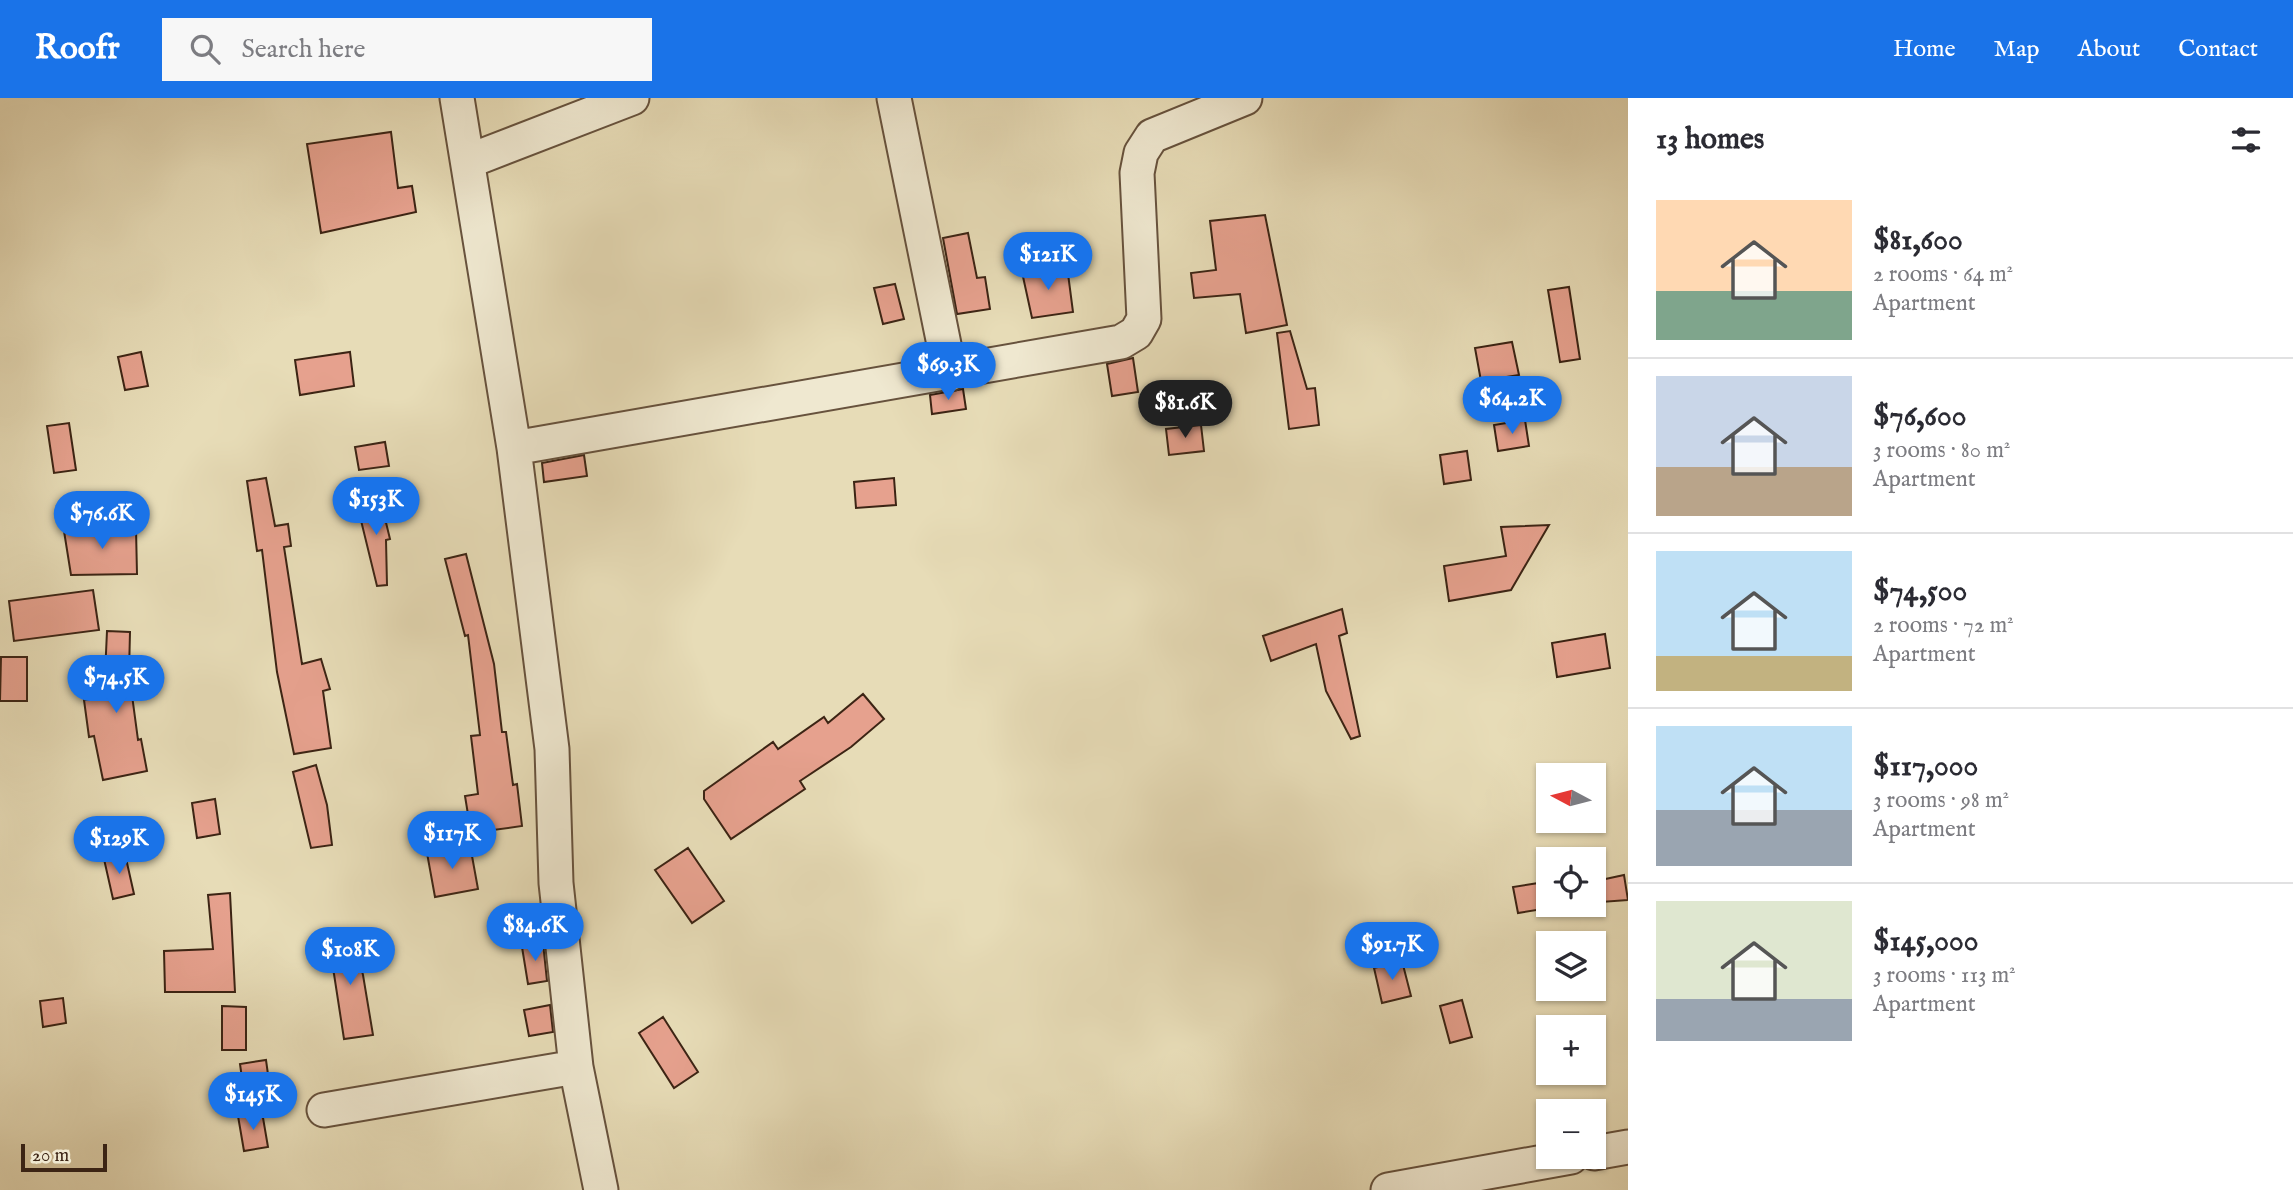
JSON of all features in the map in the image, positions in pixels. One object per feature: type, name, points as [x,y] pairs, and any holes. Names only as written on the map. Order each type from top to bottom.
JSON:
[{"type":"street","points":[[457,98],[514,448],[552,749],[556,883],[576,1067],[601,1190]]},
{"type":"street","points":[[469,161],[632,98]]},
{"type":"street","points":[[894,98],[950,373]]},
{"type":"street","points":[[514,448],[1121,342],[1136,333],[1144,319],[1137,173],[1141,153],[1152,136],[1245,98]]},
{"type":"street","points":[[324,1110],[576,1067]]},
{"type":"street","points":[[1606,1151],[1628,1147]]},
{"type":"street","points":[[1388,1190],[1536,1163]]},
{"type":"building","points":[[391,132],[398,188],[412,186],[416,212],[321,233],[307,144]]},
{"type":"building","points":[[1265,215],[1287,325],[1246,333],[1240,294],[1194,298],[1191,273],[1216,270],[1210,221]]},
{"type":"building","points":[[968,233],[977,278],[985,277],[990,309],[957,314],[943,238]]},
{"type":"building","points":[[1067,266],[1073,312],[1032,318],[1022,272]]},
{"type":"building","points":[[895,284],[904,319],[883,324],[874,288]]},
{"type":"building","points":[[1569,287],[1580,359],[1560,362],[1548,290]]},
{"type":"building","points":[[1290,331],[1307,389],[1315,388],[1319,425],[1289,429],[1277,333]]},
{"type":"building","points":[[1512,342],[1519,375],[1481,381],[1475,348]]},
{"type":"building","points":[[141,352],[148,386],[125,390],[118,357]]},
{"type":"building","points":[[350,352],[354,386],[300,395],[295,360]]},
{"type":"building","points":[[1133,358],[1138,392],[1112,396],[1107,364]]},
{"type":"building","points":[[963,389],[966,409],[932,414],[930,395]]},
{"type":"building","points":[[1525,420],[1529,446],[1498,451],[1494,425]]},
{"type":"building","points":[[69,423],[76,470],[54,473],[47,426]]},
{"type":"building","points":[[1201,425],[1204,451],[1169,455],[1166,429]]},
{"type":"building","points":[[385,442],[389,466],[359,470],[355,447]]},
{"type":"building","points":[[1467,451],[1471,480],[1444,484],[1440,455]]},
{"type":"building","points":[[584,455],[587,476],[544,482],[542,463]]},
{"type":"building","points":[[266,478],[275,526],[288,524],[291,546],[284,547],[302,664],[321,659],[330,689],[323,691],[331,748],[294,754],[277,672],[262,550],[257,551],[247,481]]},
{"type":"building","points":[[894,478],[896,505],[856,508],[854,482]]},
{"type":"building","points":[[380,498],[390,539],[386,540],[387,585],[377,586],[357,504]]},
{"type":"building","points":[[1549,525],[1511,590],[1449,601],[1444,566],[1506,556],[1501,527]]},
{"type":"building","points":[[86,528],[136,529],[137,574],[71,575],[64,531]]},
{"type":"building","points":[[466,554],[494,664],[502,732],[506,732],[513,785],[517,784],[522,826],[471,833],[465,796],[478,794],[471,736],[480,735],[468,635],[465,636],[445,559]]},
{"type":"building","points":[[93,590],[99,630],[14,641],[9,601]]},
{"type":"building","points":[[1342,609],[1347,633],[1339,636],[1360,736],[1351,739],[1326,691],[1316,644],[1271,661],[1263,636]]},
{"type":"building","points":[[107,631],[130,632],[129,673],[138,740],[141,739],[147,771],[103,780],[94,736],[89,737],[84,700],[104,697]]},
{"type":"building","points":[[1605,634],[1610,668],[1557,677],[1552,643]]},
{"type":"building","points":[[1,657],[27,657],[27,701],[0,701]]},
{"type":"building","points":[[863,694],[884,719],[851,747],[800,781],[805,789],[731,839],[704,799],[704,791],[773,742],[778,749],[824,717],[828,723]]},
{"type":"building","points":[[316,765],[327,805],[332,845],[311,848],[293,772]]},
{"type":"building","points":[[215,799],[220,834],[197,838],[192,803]]},
{"type":"building","points":[[470,845],[478,889],[435,897],[427,853]]},
{"type":"building","points":[[688,848],[724,901],[692,923],[655,870]]},
{"type":"building","points":[[125,854],[134,894],[113,899],[104,859]]},
{"type":"building","points":[[1624,875],[1628,900],[1606,902],[1606,879]]},
{"type":"building","points":[[1536,883],[1536,910],[1518,913],[1513,887]]},
{"type":"building","points":[[230,893],[235,992],[165,992],[164,951],[213,949],[208,895]]},
{"type":"building","points":[[352,933],[363,975],[373,1035],[344,1039],[334,974],[324,941]]},
{"type":"building","points":[[543,943],[547,981],[528,984],[522,947]]},
{"type":"building","points":[[1402,961],[1411,996],[1382,1003],[1374,968]]},
{"type":"building","points":[[63,998],[66,1023],[43,1027],[40,1001]]},
{"type":"building","points":[[1462,1000],[1472,1037],[1450,1043],[1440,1006]]},
{"type":"building","points":[[550,1005],[553,1032],[529,1036],[524,1010]]},
{"type":"building","points":[[222,1006],[246,1007],[246,1050],[222,1050]]},
{"type":"building","points":[[663,1017],[698,1072],[674,1088],[639,1033]]},
{"type":"building","points":[[266,1060],[271,1096],[245,1100],[240,1064]]},
{"type":"building","points":[[262,1112],[268,1147],[244,1151],[238,1116]]}]
